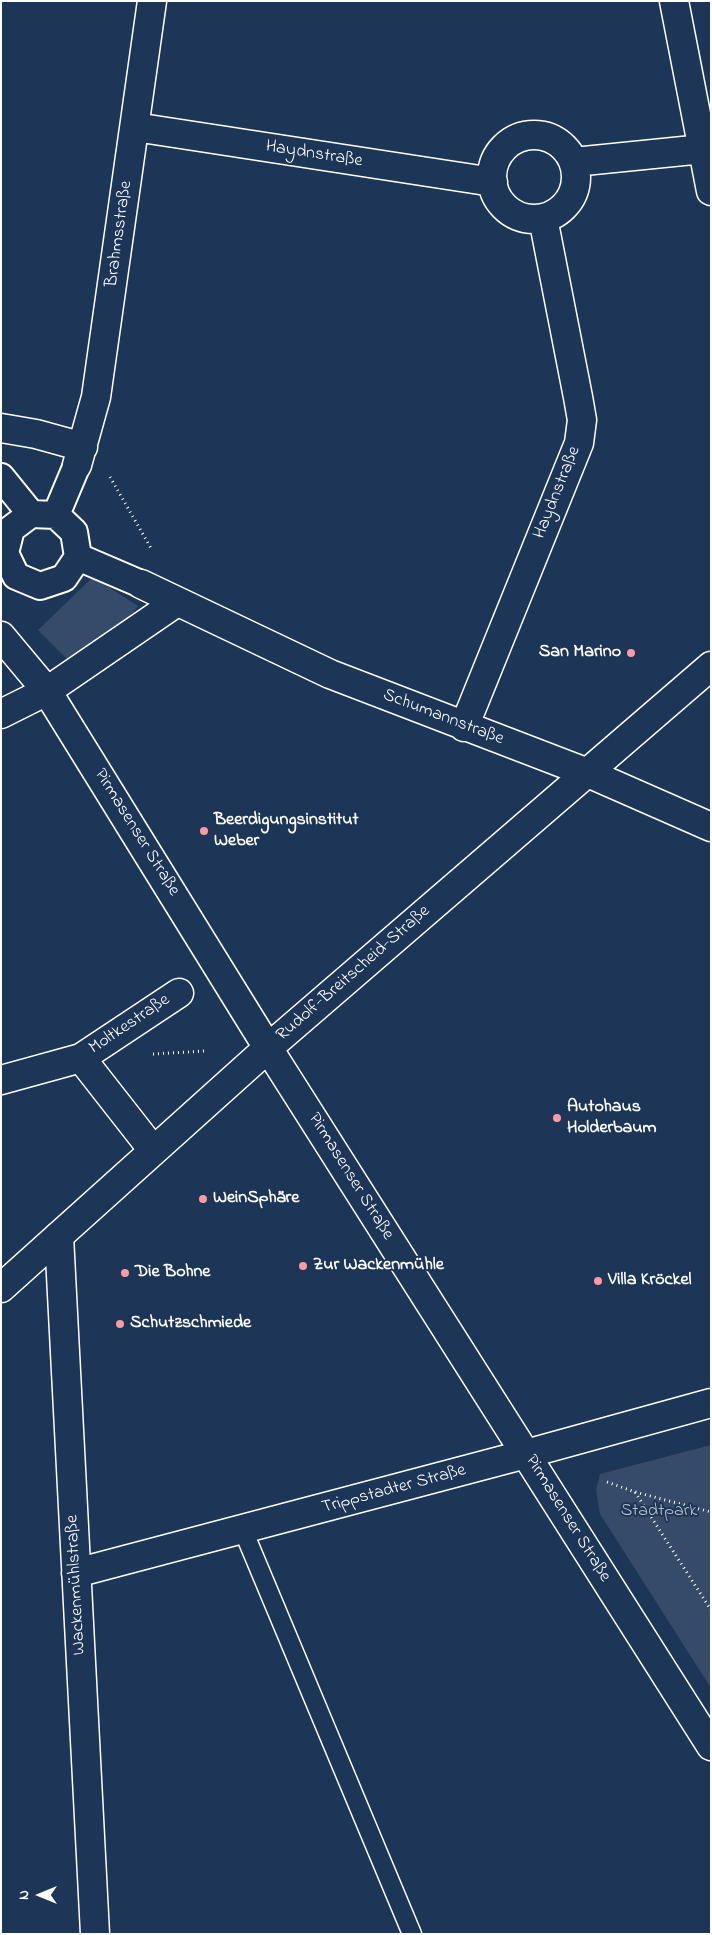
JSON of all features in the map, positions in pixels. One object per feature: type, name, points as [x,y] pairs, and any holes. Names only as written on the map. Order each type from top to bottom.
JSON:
[{"type":"street","name":"Brahmsstraße","points":[[80,456],[96,397],[152,1]]},
{"type":"street","points":[[674,1],[711,191]]},
{"type":"street","name":"Haydnstraße","points":[[135,127],[493,182]]},
{"type":"street","points":[[535,135],[549,138],[562,146],[574,162],[576,182],[569,201],[558,212],[542,218],[529,219],[516,216],[504,207],[497,196],[493,182],[493,167],[500,154],[513,141],[535,135]]},
{"type":"street","points":[[574,162],[703,149]]},
{"type":"street","name":"Haydnstraße","points":[[464,727],[579,443],[582,420],[542,218]]},
{"type":"street","points":[[1,428],[36,434],[80,456],[44,514],[11,529],[5,553],[9,584],[40,586],[64,578],[78,557],[74,532],[44,514],[1,477]]},
{"type":"street","points":[[78,557],[141,584]]},
{"type":"street","name":"Schumannstraße","points":[[141,584],[330,674],[588,773],[711,827]]},
{"type":"street","points":[[1,714],[47,691],[178,602]]},
{"type":"street","name":"Pirmasenser Straße","points":[[1,636],[47,691],[268,1048],[711,1746]]},
{"type":"street","name":"Rudolf-Breitscheid-Straße","points":[[1,1288],[152,1150],[268,1048],[711,666]]},
{"type":"street","name":"Moltkestraße","points":[[1,1080],[81,1058],[179,993]]},
{"type":"street","name":"Moltkestraße","points":[[81,1058],[152,1150]]},
{"type":"street","name":"Wackenmühlstraße","points":[[59,1236],[95,1934]]},
{"type":"street","name":"Trippstadter Straße","points":[[76,1573],[244,1530],[711,1403]]},
{"type":"lane","points":[[244,1530],[412,1934]]},
{"type":"path","points":[[80,456],[103,466],[147,540],[178,602]]},
{"type":"path","points":[[607,1482],[635,1492],[711,1512]]},
{"type":"path","points":[[635,1492],[711,1610]]},
{"type":"green space","points":[[93,577],[138,606],[121,627],[68,660],[38,630]]},
{"type":"green space","name":"Stadtpark","points":[[711,1445],[711,1688],[600,1514],[596,1490],[600,1474]]},
{"type":"place","name":"San Marino","points":[[631,653]]},
{"type":"place","name":"Beerdigungsinstitut Weber","points":[[204,831]]},
{"type":"place","name":"Autohaus Holderbaum","points":[[557,1118]]},
{"type":"place","name":"WeinSphäre","points":[[203,1199]]},
{"type":"place","name":"Zur Wackenmühle","points":[[303,1266]]},
{"type":"place","name":"Die Bohne","points":[[125,1273]]},
{"type":"place","name":"Villa Kröckel","points":[[598,1281]]},
{"type":"place","name":"Schutzschmiede","points":[[120,1324]]}]
